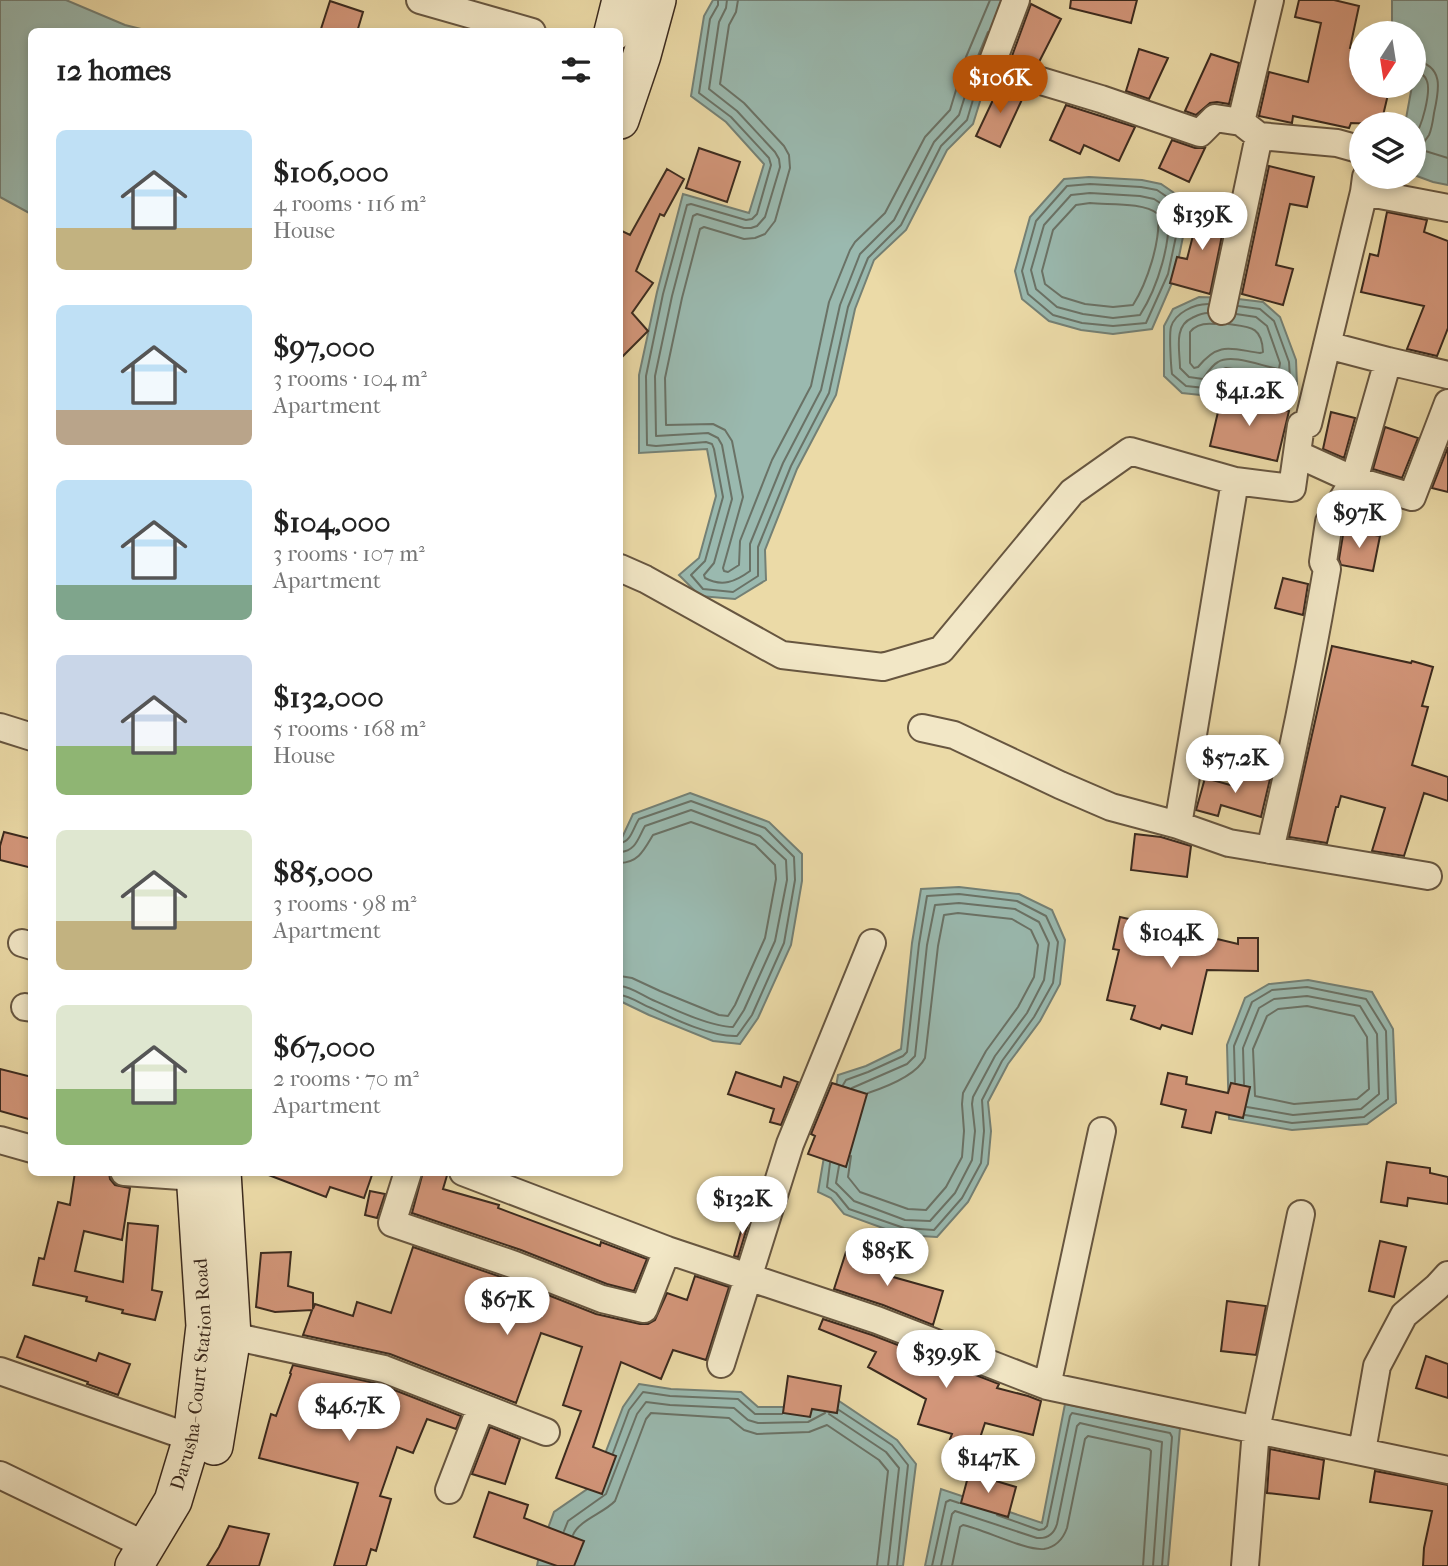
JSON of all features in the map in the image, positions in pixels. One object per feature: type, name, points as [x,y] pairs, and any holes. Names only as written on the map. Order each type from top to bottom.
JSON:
[{"type":"street","points":[[420,0],[517,28]]},
{"type":"street","points":[[614,28],[621,0]]},
{"type":"street","points":[[623,111],[657,0]]},
{"type":"street","points":[[1016,0],[991,66],[1101,99],[1200,134],[1215,118],[1250,129],[1349,146]]},
{"type":"street","points":[[1222,311],[1270,0]]},
{"type":"street","points":[[623,569],[782,655],[883,667],[941,649],[1072,492],[1130,451],[1235,481],[1292,488],[1301,425],[1308,424],[1364,189]]},
{"type":"street","points":[[1379,189],[1448,208]]},
{"type":"street","points":[[1327,345],[1448,375]]},
{"type":"street","points":[[1270,850],[1290,767],[1327,569],[1323,562],[1329,522],[1354,480],[1388,361]]},
{"type":"street","points":[[1297,454],[1354,480],[1412,497],[1448,403]]},
{"type":"street","points":[[1178,825],[1235,481]]},
{"type":"street","points":[[0,727],[28,736]]},
{"type":"street","points":[[922,728],[954,735],[1111,807],[1178,825],[1229,843],[1428,876]]},
{"type":"street","points":[[722,1364],[790,1144],[872,943]]},
{"type":"street","points":[[1048,1386],[1101,1131]]},
{"type":"street","points":[[0,1140],[28,1148]]},
{"type":"street","name":"Darusha- Court Station Road","points":[[148,1559],[194,1510],[216,1441],[232,1336],[209,1176]]},
{"type":"street","name":"Darusha- Court Station Road","points":[[148,1559],[173,1501],[192,1438],[205,1326],[209,1176]]},
{"type":"street","points":[[407,1176],[392,1223],[515,1265],[602,1299],[644,1309],[667,1250]]},
{"type":"street","points":[[473,1176],[667,1250],[877,1320],[1048,1386],[1448,1470]]},
{"type":"street","points":[[1245,1566],[1256,1430],[1300,1214]]},
{"type":"street","points":[[1362,1451],[1377,1366],[1404,1315],[1448,1275]]},
{"type":"street","points":[[232,1336],[384,1369],[546,1432]]},
{"type":"street","points":[[0,1371],[192,1438]]},
{"type":"street","points":[[449,1490],[481,1407]]},
{"type":"street","points":[[0,1475],[148,1559]]},
{"type":"water","points":[[0,0],[66,0],[137,28],[28,28],[28,212],[0,197]]},
{"type":"water","points":[[713,0],[1018,0],[991,66],[973,124],[947,150],[906,230],[874,260],[855,309],[836,395],[797,469],[765,550],[766,580],[735,599],[700,596],[679,575],[699,558],[716,496],[707,449],[639,453],[639,375],[657,292],[683,194],[749,213],[764,164],[726,122],[691,96],[704,16]]},
{"type":"water","points":[[1392,0],[1448,0],[1448,185],[1426,179],[1426,112],[1407,112],[1410,98],[1426,98],[1426,21],[1392,21]]},
{"type":"water","points":[[1089,177],[1142,180],[1161,184],[1183,199],[1185,227],[1175,276],[1152,329],[1113,334],[1081,330],[1049,321],[1022,299],[1015,271],[1030,217],[1064,179]]},
{"type":"water","points":[[1199,297],[1263,302],[1280,317],[1296,360],[1297,385],[1287,390],[1260,380],[1226,375],[1210,396],[1182,393],[1164,376],[1164,326],[1173,309]]},
{"type":"water","points":[[690,793],[769,822],[802,854],[802,881],[791,945],[758,1018],[740,1044],[713,1041],[623,1002],[623,836],[633,814]]},
{"type":"water","points":[[959,887],[1019,894],[1052,910],[1065,940],[1060,984],[1040,1021],[1008,1064],[988,1102],[991,1131],[988,1164],[968,1202],[937,1237],[902,1235],[844,1214],[831,1198],[818,1192],[838,1075],[866,1066],[901,1049],[912,943],[921,889]]},
{"type":"water","points":[[1308,980],[1372,992],[1393,1029],[1396,1103],[1367,1124],[1292,1130],[1229,1119],[1227,1045],[1245,998],[1269,984]]},
{"type":"water","points":[[639,1384],[671,1389],[741,1392],[758,1407],[805,1407],[827,1393],[897,1440],[916,1464],[903,1566],[537,1566],[554,1512],[593,1485],[623,1407]]},
{"type":"water","points":[[1065,1404],[1180,1428],[1168,1566],[925,1566],[941,1489],[1042,1523]]},
{"type":"building","points":[[1071,0],[1137,0],[1131,23],[1070,8]]},
{"type":"building","points":[[1299,0],[1334,0],[1359,6],[1356,21],[1349,21],[1349,98],[1387,98],[1384,112],[1349,112],[1349,128],[1293,116],[1292,123],[1259,116],[1269,72],[1308,82],[1321,23],[1295,17]]},
{"type":"building","points":[[330,1],[363,12],[358,28],[321,28]]},
{"type":"building","points":[[1031,4],[1061,19],[1038,64],[1012,56]]},
{"type":"building","points":[[1139,49],[1168,58],[1149,99],[1126,91]]},
{"type":"building","points":[[1211,54],[1239,63],[1229,104],[1210,103],[1196,115],[1185,111]]},
{"type":"building","points":[[1000,85],[1025,93],[1000,147],[976,136]]},
{"type":"building","points":[[1066,105],[1135,127],[1119,161],[1084,145],[1080,154],[1050,140]]},
{"type":"building","points":[[1172,140],[1195,148],[1205,148],[1189,182],[1159,168]]},
{"type":"building","points":[[699,148],[740,162],[727,202],[686,188]]},
{"type":"building","points":[[1269,166],[1314,177],[1307,207],[1290,204],[1276,265],[1293,269],[1283,305],[1242,294]]},
{"type":"building","points":[[667,169],[684,179],[664,216],[660,214],[636,271],[653,283],[632,313],[648,331],[623,356],[623,232],[630,235]]},
{"type":"building","points":[[1201,204],[1227,211],[1210,294],[1170,283],[1177,257],[1187,259]]},
{"type":"building","points":[[1387,212],[1427,220],[1424,232],[1448,241],[1448,328],[1437,356],[1407,349],[1424,306],[1361,292],[1370,254],[1378,256]]},
{"type":"building","points":[[1222,395],[1289,411],[1277,461],[1210,446]]},
{"type":"building","points":[[1331,412],[1355,418],[1344,458],[1323,449]]},
{"type":"building","points":[[1385,427],[1418,438],[1402,478],[1373,469]]},
{"type":"building","points":[[1448,447],[1448,492],[1432,488]]},
{"type":"building","points":[[1344,529],[1380,536],[1373,571],[1341,565],[1339,559]]},
{"type":"building","points":[[1283,578],[1308,584],[1303,615],[1275,608]]},
{"type":"building","points":[[1332,646],[1433,667],[1422,706],[1428,707],[1412,765],[1448,777],[1448,801],[1424,793],[1404,856],[1372,851],[1385,808],[1341,796],[1327,843],[1289,837]]},
{"type":"building","points":[[1239,770],[1270,779],[1261,817],[1221,805],[1218,816],[1196,810],[1205,778],[1234,786]]},
{"type":"building","points":[[4,832],[28,838],[28,867],[0,860]]},
{"type":"building","points":[[1135,834],[1161,837],[1191,846],[1187,877],[1131,870]]},
{"type":"building","points":[[1120,917],[1162,923],[1238,944],[1238,938],[1258,938],[1258,971],[1207,970],[1192,1034],[1162,1025],[1160,1029],[1131,1019],[1135,1006],[1107,1000],[1119,950],[1113,949]]},
{"type":"building","points":[[0,1069],[28,1076],[28,1119],[0,1111]]},
{"type":"building","points":[[736,1072],[781,1087],[784,1077],[798,1082],[781,1125],[770,1122],[774,1109],[728,1094]]},
{"type":"building","points":[[1168,1073],[1187,1077],[1186,1084],[1228,1093],[1231,1083],[1250,1087],[1243,1118],[1216,1112],[1211,1133],[1182,1127],[1186,1110],[1161,1104]]},
{"type":"building","points":[[832,1083],[867,1094],[846,1167],[808,1154],[815,1136],[811,1134]]},
{"type":"building","points":[[1387,1162],[1430,1168],[1430,1173],[1448,1177],[1448,1204],[1408,1198],[1407,1206],[1381,1202]]},
{"type":"building","points":[[74,1176],[110,1176],[115,1185],[130,1188],[122,1240],[84,1231],[75,1271],[123,1282],[128,1223],[158,1226],[152,1290],[162,1292],[155,1320],[86,1301],[87,1297],[33,1285],[39,1258],[44,1259],[58,1202],[70,1205]]},
{"type":"building","points":[[271,1176],[372,1176],[364,1198],[330,1187],[326,1197]]},
{"type":"building","points":[[422,1176],[447,1176],[443,1189],[499,1205],[498,1208],[600,1246],[601,1242],[647,1259],[634,1291],[607,1284],[521,1250],[412,1213]]},
{"type":"building","points":[[370,1191],[385,1194],[377,1218],[365,1215]]},
{"type":"building","points":[[745,1217],[750,1218],[738,1257],[734,1256]]},
{"type":"building","points":[[1380,1241],[1406,1247],[1394,1297],[1369,1291]]},
{"type":"building","points":[[413,1247],[510,1280],[596,1314],[640,1324],[655,1320],[667,1293],[687,1300],[695,1276],[729,1287],[706,1360],[673,1350],[661,1379],[621,1362],[593,1447],[616,1456],[602,1494],[556,1478],[581,1411],[563,1405],[582,1347],[541,1333],[516,1403],[390,1354],[303,1335],[312,1310],[275,1312],[256,1307],[261,1253],[291,1252],[288,1286],[313,1293],[313,1309],[315,1304],[353,1316],[357,1302],[391,1313]]},
{"type":"building","points":[[846,1252],[889,1265],[886,1275],[943,1291],[933,1325],[834,1289]]},
{"type":"building","points":[[1227,1301],[1266,1306],[1256,1355],[1221,1351]]},
{"type":"building","points":[[823,1319],[999,1384],[997,1388],[1041,1401],[1033,1435],[985,1423],[977,1447],[950,1439],[952,1434],[918,1424],[926,1399],[868,1367],[876,1352],[819,1329]]},
{"type":"building","points":[[25,1336],[96,1361],[99,1353],[130,1364],[118,1395],[17,1357]]},
{"type":"building","points":[[1426,1356],[1448,1364],[1448,1398],[1416,1388]]},
{"type":"building","points":[[293,1365],[379,1384],[461,1416],[456,1429],[427,1419],[413,1453],[397,1447],[380,1496],[391,1499],[376,1551],[371,1549],[366,1566],[334,1566],[358,1483],[259,1458],[271,1414],[276,1416]]},
{"type":"building","points":[[788,1376],[841,1386],[837,1413],[812,1409],[810,1417],[783,1413]]},
{"type":"building","points":[[490,1427],[520,1439],[505,1484],[472,1474]]},
{"type":"building","points":[[1270,1449],[1324,1460],[1319,1499],[1267,1493]]},
{"type":"building","points":[[1375,1471],[1448,1485],[1448,1566],[1423,1566],[1432,1511],[1370,1502]]},
{"type":"building","points":[[969,1473],[1016,1487],[1008,1517],[961,1503]]},
{"type":"building","points":[[489,1492],[528,1505],[524,1518],[584,1541],[574,1566],[557,1566],[474,1537]]},
{"type":"building","points":[[229,1526],[269,1534],[259,1566],[207,1566]]}]
